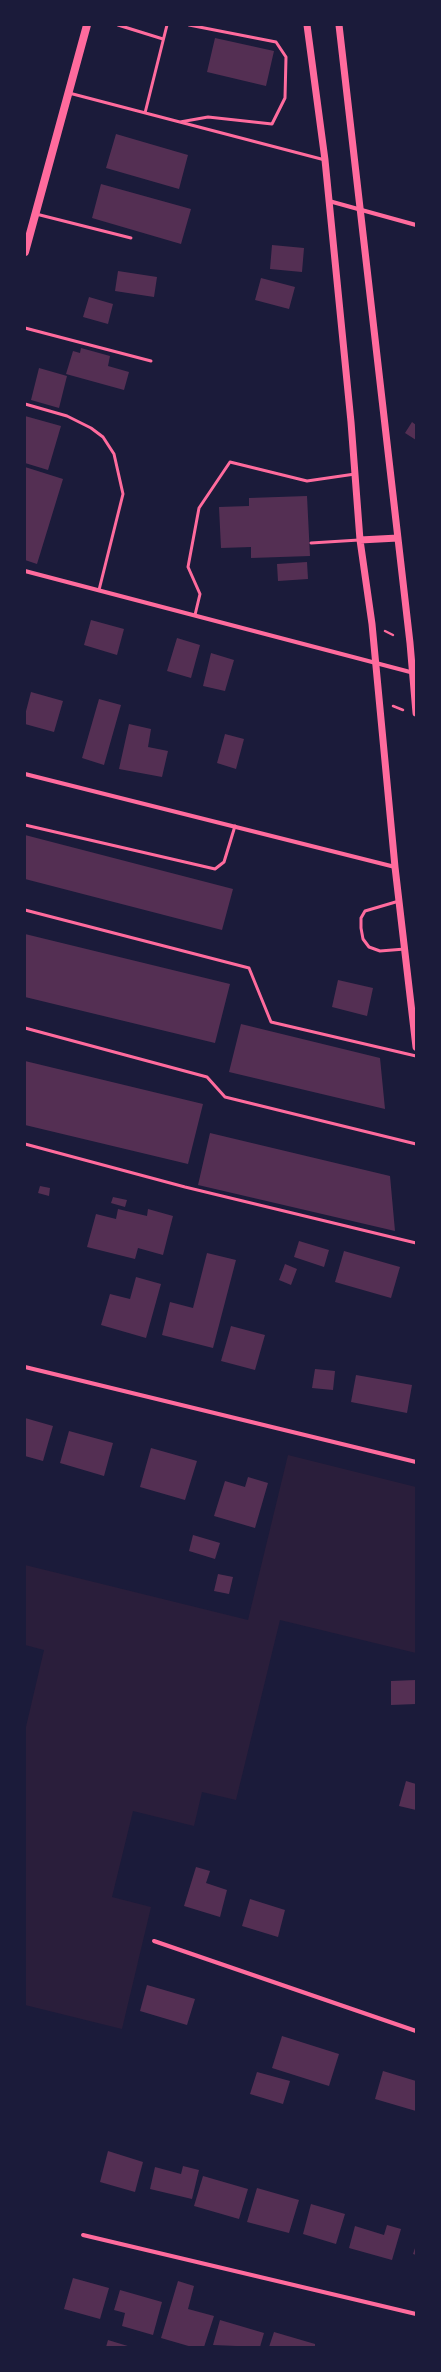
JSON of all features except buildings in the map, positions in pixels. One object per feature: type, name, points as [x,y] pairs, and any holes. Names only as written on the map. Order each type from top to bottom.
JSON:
[{"type":"main road","points":[[25,252],[26,241],[36,214],[87,25]]},
{"type":"street","points":[[308,25],[325,160],[360,540],[376,663],[395,867],[416,1047]]},
{"type":"street","points":[[339,25],[359,210],[415,674],[416,712]]},
{"type":"street","points":[[329,202],[416,225]]},
{"type":"street","points":[[360,540],[398,538]]},
{"type":"street","points":[[25,571],[415,674]]},
{"type":"street","points":[[25,774],[395,867]]},
{"type":"street","points":[[25,1367],[416,1462]]},
{"type":"street","points":[[154,1941],[416,2031]]},
{"type":"street","points":[[83,2235],[416,2314]]},
{"type":"lane","points":[[118,25],[163,39]]},
{"type":"lane","points":[[146,113],[166,25]]},
{"type":"lane","points":[[180,122],[208,117],[272,124],[284,98],[286,57],[276,42],[189,25]]},
{"type":"lane","points":[[68,93],[325,160]]},
{"type":"lane","points":[[36,214],[131,238]]},
{"type":"lane","points":[[25,328],[151,361]]},
{"type":"lane","points":[[25,404],[67,416],[91,428],[103,437],[114,454],[123,494],[99,590]]},
{"type":"lane","points":[[195,615],[200,594],[188,567],[199,508],[230,462],[306,481],[355,474]]},
{"type":"lane","points":[[311,543],[360,540]]},
{"type":"lane","points":[[25,825],[215,869],[224,862],[235,826]]},
{"type":"lane","points":[[399,901],[365,911],[361,918],[361,928],[363,939],[369,947],[380,951],[405,949]]},
{"type":"lane","points":[[25,910],[249,968],[271,1022],[416,1056]]},
{"type":"lane","points":[[25,1028],[207,1078],[225,1097],[416,1144]]},
{"type":"lane","points":[[25,1144],[185,1188],[416,1243]]},
{"type":"path","points":[[385,631],[393,635]]},
{"type":"path","points":[[393,705],[402,710]]},
{"type":"shaded area","points":[[288,1455],[416,1487],[416,1653],[280,1620],[236,1800],[202,1792],[194,1826],[133,1811],[112,1897],[151,1907],[122,2029],[25,2005],[25,1731],[44,1650],[25,1645],[25,1565],[248,1620]]}]
